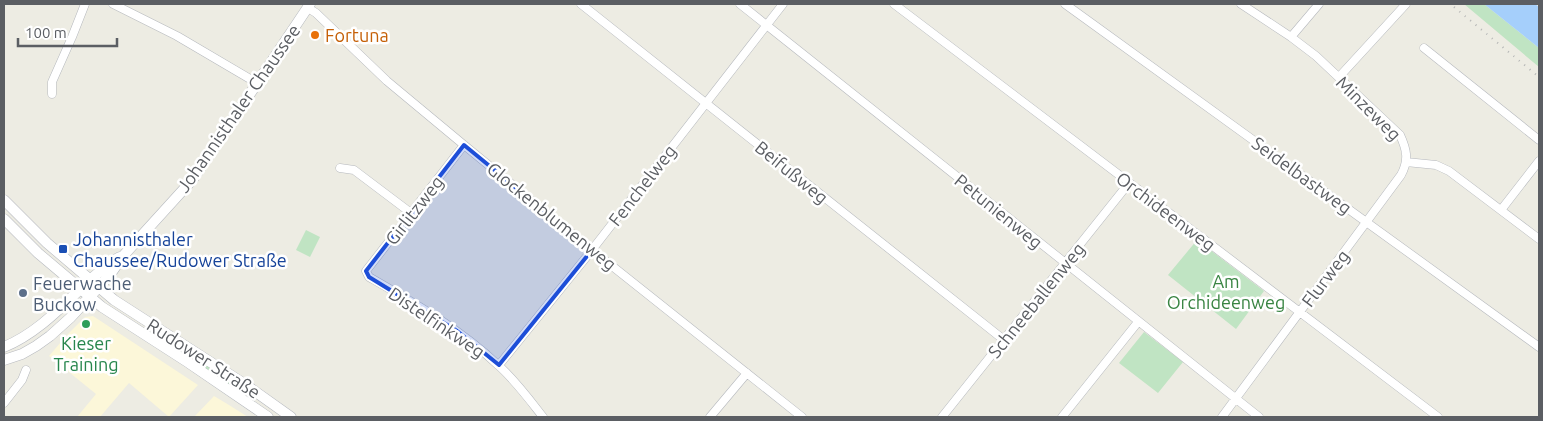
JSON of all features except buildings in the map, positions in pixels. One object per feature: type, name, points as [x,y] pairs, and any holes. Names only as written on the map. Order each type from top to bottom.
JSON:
[{"type":"main road","name":"Johannisthaler Chaussee","points":[[4,347],[18,341],[40,326],[80,289],[94,284],[116,266],[193,179],[309,6]]},
{"type":"main road","name":"Rudower Straße","points":[[4,200],[47,243],[94,284],[136,315],[250,388],[291,417]]},
{"type":"main road","name":"Rudower Straße","points":[[4,219],[38,253],[102,307],[268,417]]},
{"type":"main road","points":[[38,253],[47,243]]},
{"type":"main road","name":"Johannisthaler Chaussee","points":[[4,360],[29,350],[50,336],[90,297],[94,284]]},
{"type":"main road","points":[[242,400],[250,388]]},
{"type":"street","points":[[52,94],[52,82],[85,4]]},
{"type":"street","points":[[114,4],[177,36],[257,83]]},
{"type":"street","name":"Beifußweg","points":[[581,4],[1004,340]]},
{"type":"street","name":"Petunienweg","points":[[740,4],[1260,417]]},
{"type":"street","name":"Fenchelweg","points":[[499,366],[592,250],[783,4]]},
{"type":"street","name":"Orchideenweg","points":[[894,4],[1438,417]]},
{"type":"street","name":"Seidelbastweg","points":[[1065,4],[1539,347]]},
{"type":"street","name":"Minzeweg","points":[[1241,4],[1291,37],[1339,78],[1400,135],[1406,151],[1406,162],[1436,165],[1445,169],[1539,240]]},
{"type":"street","points":[[1291,37],[1319,4]]},
{"type":"street","points":[[1339,78],[1406,4]]},
{"type":"street","name":"Glockenblumenweg","points":[[309,6],[387,81],[592,250],[802,417]]},
{"type":"street","points":[[1424,48],[1539,140]]},
{"type":"street","name":"Girlitzweg","points":[[368,275],[366,271],[464,145]]},
{"type":"street","points":[[1501,210],[1539,161]]},
{"type":"street","name":"Flurweg","points":[[1222,417],[1401,175],[1406,162]]},
{"type":"street","points":[[340,168],[354,170],[411,213]]},
{"type":"street","name":"Schneeballenweg","points":[[942,417],[1129,183]]},
{"type":"street","name":"Distelfinkweg","points":[[368,275],[456,331],[499,366],[543,417]]},
{"type":"street","points":[[1062,417],[1138,322]]},
{"type":"street","points":[[4,403],[22,380],[26,370]]},
{"type":"street","points":[[710,417],[747,373]]},
{"type":"highlighted area","points":[[464,145],[592,250],[499,365],[457,331],[369,277],[366,271]]},
{"type":"shaded area","points":[[93,316],[198,385],[169,417],[129,383],[100,417],[77,417],[96,394],[49,356],[85,317]]},
{"type":"shaded area","points":[[214,396],[229,405],[248,417],[194,417]]},
{"type":"green space","points":[[1464,4],[1484,4],[1539,48],[1539,67]]},
{"type":"green space","points":[[306,230],[320,237],[310,257],[296,250]]},
{"type":"green space","name":"Am Orchideenweg","points":[[1197,240],[1264,291],[1236,329],[1168,275]]},
{"type":"green space","points":[[1144,332],[1183,362],[1158,393],[1119,363]]},
{"type":"green space","points":[[198,360],[243,389],[242,393],[197,364]]},
{"type":"water","points":[[1484,4],[1535,4],[1539,7],[1539,48]]},
{"type":"railway","points":[[1454,7],[1539,77]]},
{"type":"place","name":"Fortuna","points":[[315,35]]},
{"type":"place","name":"Johannisthaler Chaussee/Rudower Straße","points":[[63,249]]},
{"type":"place","name":"Feuerwache Buckow","points":[[23,293]]},
{"type":"place","name":"Kieser Training","points":[[86,324]]}]
